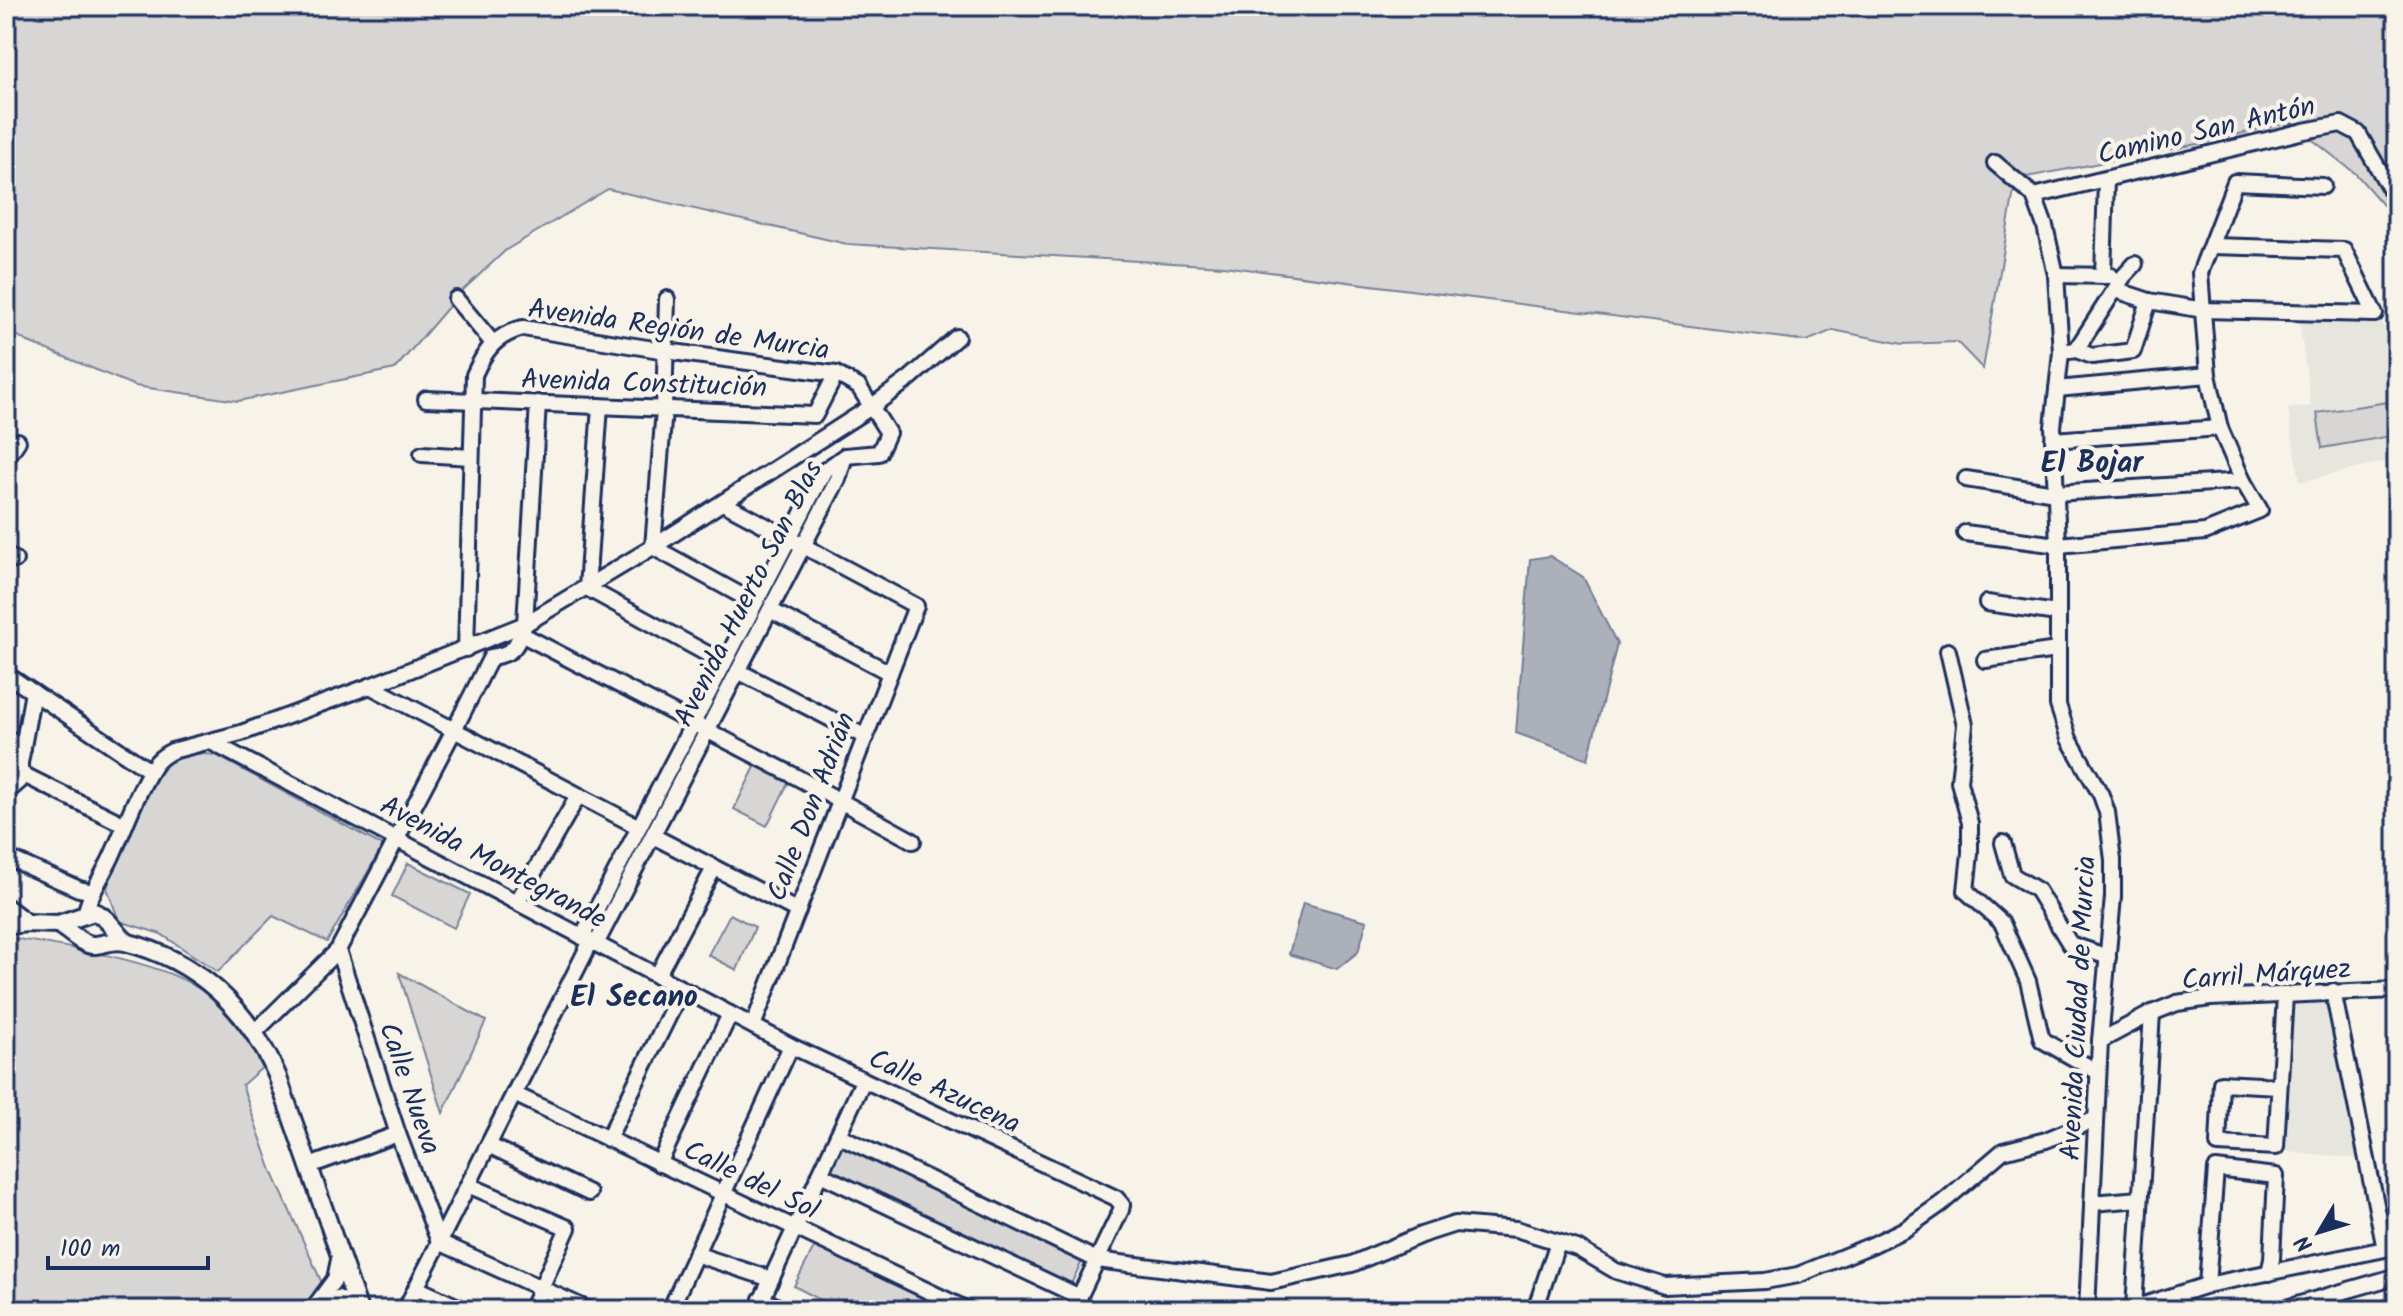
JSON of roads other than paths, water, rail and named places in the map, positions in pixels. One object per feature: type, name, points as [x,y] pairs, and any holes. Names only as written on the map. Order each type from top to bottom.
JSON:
[{"type":"main road","points":[[6,925],[58,924],[94,912],[127,942],[174,962],[212,985],[242,1014],[277,1075],[359,1310]]},
{"type":"main road","points":[[80,938],[78,927],[84,916]]},
{"type":"main road","points":[[101,943],[108,936],[108,922]]},
{"type":"main road","points":[[58,924],[90,944],[127,942]]},
{"type":"street","name":"Camino San Antón","points":[[2034,196],[2341,124],[2358,133],[2397,201]]},
{"type":"street","points":[[1995,163],[2034,196]]},
{"type":"street","points":[[2103,276],[2106,180]]},
{"type":"street","points":[[1965,533],[2058,545],[2205,532],[2260,510],[2243,481],[2220,428],[2208,375],[2200,273],[2235,182],[2323,186]]},
{"type":"street","name":"Avenida Ciudad de Murcia","points":[[2034,196],[2045,226],[2056,275],[2068,351],[2057,389],[2053,440],[2058,545],[2057,688],[2061,718],[2069,739],[2101,795],[2109,822],[2114,881],[2098,1072],[2087,1310]]},
{"type":"street","points":[[2116,290],[2149,301],[2204,310],[2375,314],[2344,250],[2212,246]]},
{"type":"street","points":[[2135,264],[2068,351],[2092,356],[2133,351],[2149,301]]},
{"type":"street","points":[[2056,275],[2123,277]]},
{"type":"street","points":[[456,299],[492,342]]},
{"type":"street","points":[[653,547],[664,409],[667,299]]},
{"type":"street","name":"Avenida Región de Murcia","points":[[466,649],[474,375],[492,342],[508,332],[523,328],[836,374],[859,387],[871,407]]},
{"type":"street","points":[[84,916],[88,899],[150,771],[168,753],[211,742],[523,629],[871,407],[957,337]]},
{"type":"street","name":"Avenida Constitución","points":[[426,399],[815,415],[836,374]]},
{"type":"street","points":[[2057,389],[2208,375]]},
{"type":"street","points":[[255,1032],[338,950],[491,657],[506,655],[515,647],[523,629],[538,403]]},
{"type":"street","points":[[587,588],[600,406]]},
{"type":"street","points":[[845,456],[879,453],[888,433],[871,407]]},
{"type":"street","points":[[2053,440],[2220,428]]},
{"type":"street","points":[[6,459],[18,441]]},
{"type":"street","points":[[422,454],[471,457]]},
{"type":"street","name":"Avenida Huerto San Blas","points":[[405,1310],[590,941],[639,827],[824,471],[845,456]]},
{"type":"street","name":"Avenida Huerto San Blas","points":[[590,941],[653,836],[838,479],[845,456]]},
{"type":"street","points":[[1966,479],[2055,493],[2243,481]]},
{"type":"street","points":[[723,503],[803,547]]},
{"type":"street","points":[[653,547],[755,603]]},
{"type":"street","name":"Calle Don Adrián","points":[[753,1026],[916,606],[803,547]]},
{"type":"street","points":[[587,588],[724,663]]},
{"type":"street","points":[[1987,603],[2057,613]]},
{"type":"street","points":[[770,610],[890,673]]},
{"type":"street","points":[[523,629],[913,841]]},
{"type":"street","points":[[1985,660],[2057,650]]},
{"type":"street","points":[[1948,651],[1965,725],[1959,782],[1970,823],[1966,891],[2002,923],[2028,981],[2042,1040],[2098,1072]]},
{"type":"street","points":[[738,671],[866,737]]},
{"type":"street","points":[[6,674],[150,771]]},
{"type":"street","points":[[370,686],[639,827]]},
{"type":"street","points":[[6,793],[20,781],[33,692]]},
{"type":"street","points":[[6,737],[23,749]]},
{"type":"street","name":"Avenida Montegrande","points":[[211,742],[753,1026]]},
{"type":"street","points":[[20,773],[125,825]]},
{"type":"street","points":[[517,902],[578,796]]},
{"type":"street","points":[[653,836],[798,911]]},
{"type":"street","points":[[2003,843],[2012,875],[2037,890],[2070,944],[2108,957]]},
{"type":"street","points":[[6,857],[93,894],[108,922]]},
{"type":"street","points":[[657,976],[714,868]]},
{"type":"street","points":[[6,906],[28,923]]},
{"type":"street","name":"Calle Nueva","points":[[338,950],[398,1134],[439,1242]]},
{"type":"street","points":[[608,1139],[682,989]]},
{"type":"street","name":"Carril Márquez","points":[[2100,1041],[2177,1003],[2210,998],[2397,990]]},
{"type":"street","points":[[2152,1013],[2131,1309],[2207,1285],[2385,1249],[2333,991]]},
{"type":"street","points":[[2279,1086],[2221,1083],[2218,1144],[2276,1147],[2285,995]]},
{"type":"street","points":[[659,1164],[730,1014]]},
{"type":"street","name":"Calle Azucena","points":[[753,1026],[863,1081],[1116,1198],[1122,1205],[1121,1210],[1097,1260]]},
{"type":"street","points":[[670,1310],[791,1046]]},
{"type":"street","points":[[785,1310],[759,1305],[863,1081]]},
{"type":"street","name":"Calle del Sol","points":[[514,1094],[968,1310]]},
{"type":"street","points":[[838,1135],[1097,1260],[1271,1282],[1352,1264],[1455,1224],[1516,1229],[1577,1248],[1616,1271],[1665,1286],[1765,1281],[1798,1275],[1905,1229],[1942,1203],[2003,1151],[2046,1140],[2096,1119]]},
{"type":"street","points":[[309,1166],[398,1134]]},
{"type":"street","points":[[488,1145],[589,1193]]},
{"type":"street","points":[[2207,1285],[2216,1169],[2276,1176],[2269,1273]]},
{"type":"street","points":[[820,1174],[1076,1303],[1097,1260]]},
{"type":"street","points":[[468,1185],[568,1228],[531,1310]]},
{"type":"street","points":[[2092,1203],[2140,1199]]},
{"type":"street","points":[[439,1242],[589,1310]]},
{"type":"street","points":[[1535,1310],[1558,1242]]},
{"type":"street","points":[[316,1305],[338,1271],[340,1253]]},
{"type":"street","points":[[695,1254],[771,1279]]},
{"type":"street","points":[[2279,1310],[2397,1276]]},
{"type":"street","points":[[416,1288],[465,1310]]},
{"type":"street","points":[[316,1305],[338,1298],[359,1310]]},
{"type":"waterway","points":[[2354,1310],[2397,1296]]},
{"type":"district","name":"El Bojar","points":[[2092,462]]},
{"type":"district","name":"El Secano","points":[[634,996]]}]
